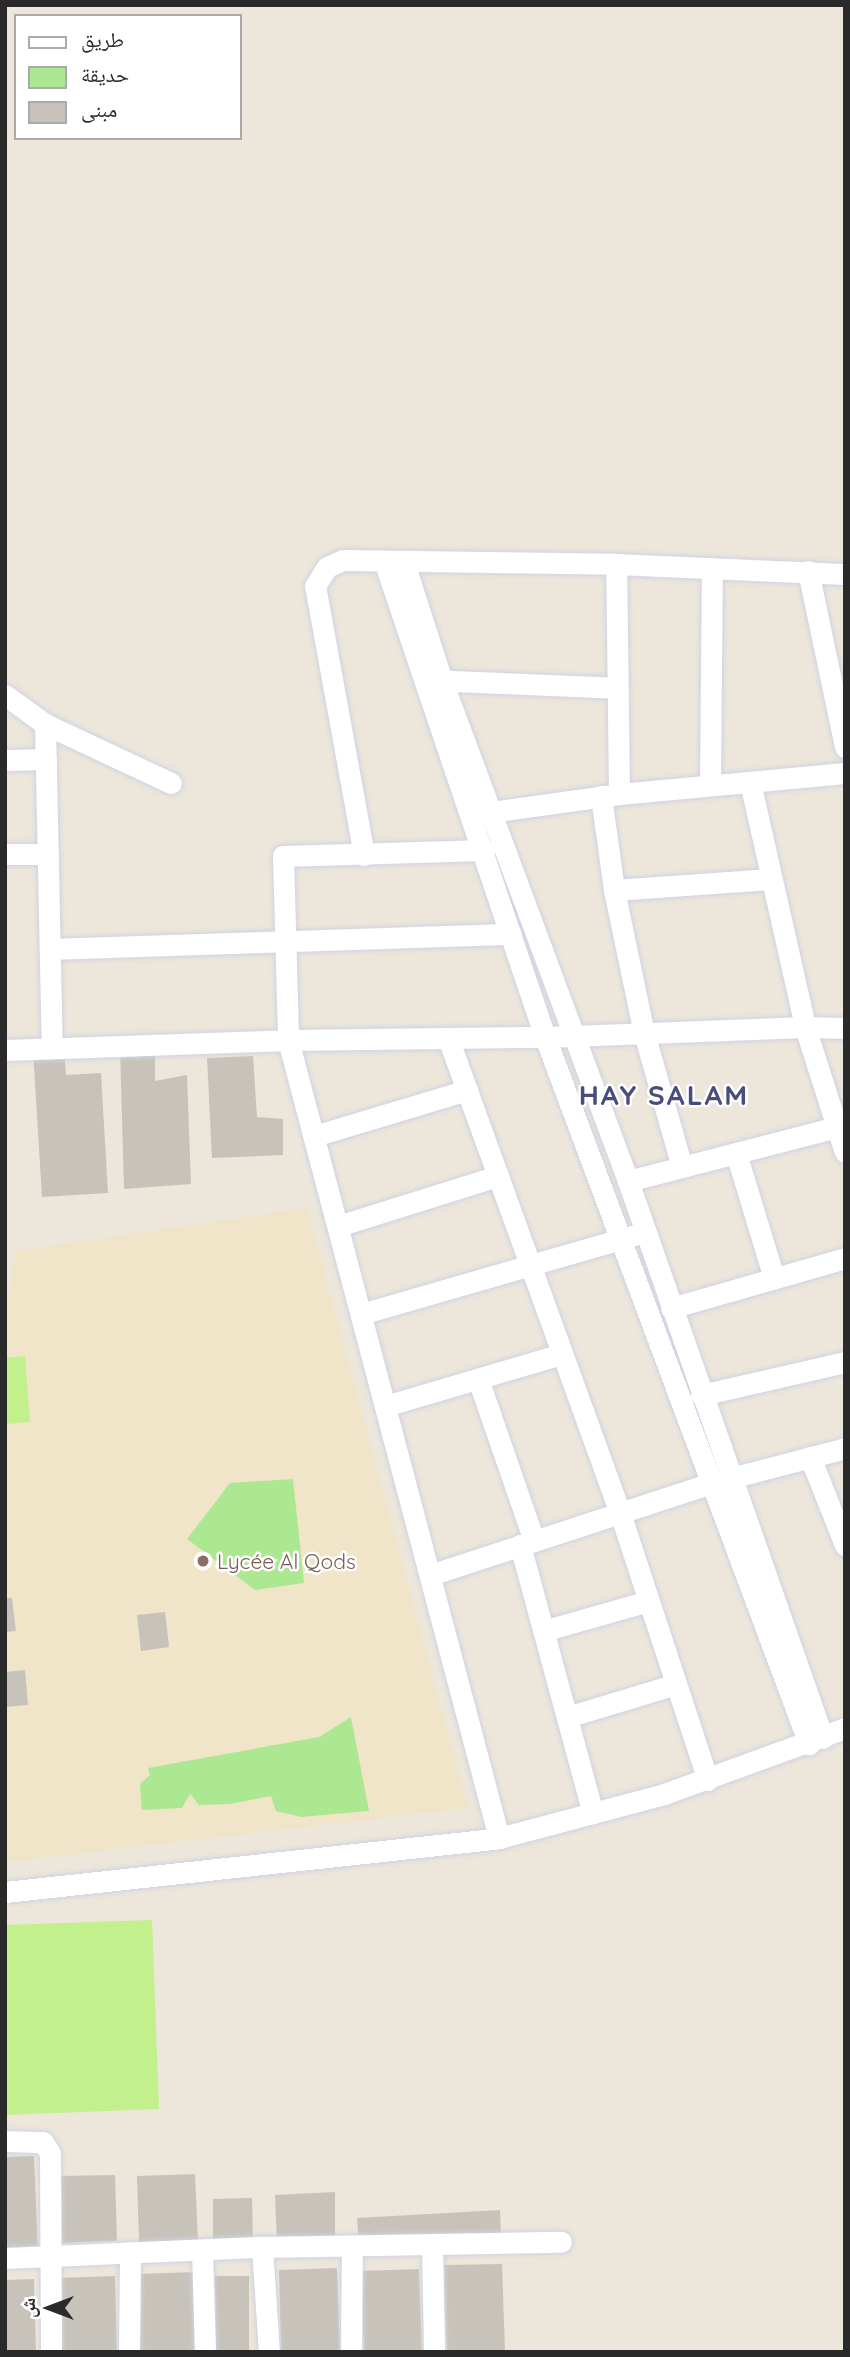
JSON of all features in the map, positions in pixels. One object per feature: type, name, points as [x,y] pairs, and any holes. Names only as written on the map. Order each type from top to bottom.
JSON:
[{"type":"street","points":[[364,855],[315,586],[327,567],[344,560],[615,564],[845,574]]},
{"type":"street","points":[[394,562],[481,813],[628,1181],[701,1395],[721,1481]]},
{"type":"street","points":[[615,564],[616,688],[610,795],[614,890],[644,1033],[682,1167]]},
{"type":"street","points":[[710,785],[712,568]]},
{"type":"street","points":[[808,571],[845,747]]},
{"type":"street","points":[[434,680],[616,688]]},
{"type":"street","points":[[5,695],[45,724],[171,783]]},
{"type":"street","points":[[45,724],[52,1048]]},
{"type":"street","points":[[5,760],[46,759]]},
{"type":"street","points":[[481,813],[610,795],[845,773]]},
{"type":"street","points":[[750,782],[805,1027],[845,1152]]},
{"type":"street","points":[[481,813],[484,850],[545,1037],[621,1240],[721,1481],[816,1741]]},
{"type":"street","points":[[484,850],[283,856],[288,1040],[499,1838]]},
{"type":"street","points":[[5,854],[48,854]]},
{"type":"street","points":[[614,890],[771,879]]},
{"type":"street","points":[[51,949],[511,934]]},
{"type":"street","points":[[5,1050],[288,1040],[545,1037],[805,1027],[845,1028]]},
{"type":"street","points":[[448,1038],[620,1513],[708,1780]]},
{"type":"street","points":[[314,1136],[467,1090]]},
{"type":"street","points":[[628,1181],[837,1127]]},
{"type":"street","points":[[736,1153],[774,1278]]},
{"type":"street","points":[[338,1226],[498,1176]]},
{"type":"street","points":[[361,1314],[645,1232]]},
{"type":"street","points":[[671,1308],[845,1258]]},
{"type":"street","points":[[385,1406],[562,1354]]},
{"type":"street","points":[[701,1395],[845,1362]]},
{"type":"street","points":[[478,1379],[527,1543],[543,1631],[593,1813]]},
{"type":"street","points":[[430,1575],[721,1481],[845,1448]]},
{"type":"street","points":[[810,1457],[845,1545]]},
{"type":"street","points":[[543,1631],[648,1601]]},
{"type":"street","points":[[567,1717],[676,1684]]},
{"type":"street","points":[[5,1892],[499,1838],[708,1780],[845,1728]]},
{"type":"street","points":[[5,2141],[43,2142],[48,2147],[51,2352]]},
{"type":"street","points":[[5,2258],[262,2247],[561,2242]]},
{"type":"street","points":[[432,2245],[434,2352]]},
{"type":"street","points":[[351,2352],[352,2246]]},
{"type":"street","points":[[262,2247],[269,2352]]},
{"type":"street","points":[[202,2250],[205,2352]]},
{"type":"street","points":[[129,2352],[130,2252]]},
{"type":"shaded area","name":"Lycée Al Qods","points":[[307,1208],[468,1808],[5,1862],[5,1313],[16,1251]]},
{"type":"green space","points":[[25,1356],[30,1422],[5,1424],[5,1358]]},
{"type":"green space","points":[[293,1479],[304,1583],[255,1590],[187,1539],[230,1483]]},
{"type":"green space","points":[[351,1717],[369,1811],[301,1817],[276,1811],[271,1796],[230,1804],[199,1805],[190,1794],[182,1808],[142,1810],[140,1784],[150,1775],[148,1768],[319,1737]]},
{"type":"green space","points":[[152,1920],[159,2109],[5,2115],[5,1925]]},
{"type":"building","points":[[155,1047],[155,1081],[187,1075],[191,1184],[124,1189],[120,1048]]},
{"type":"building","points":[[64,1049],[66,1075],[101,1073],[108,1193],[42,1197],[33,1050]]},
{"type":"building","points":[[253,1056],[257,1117],[283,1119],[283,1155],[212,1158],[207,1058]]},
{"type":"building","points":[[5,1598],[12,1598],[16,1631],[5,1632]]},
{"type":"building","points":[[165,1612],[169,1647],[141,1651],[137,1615]]},
{"type":"building","points":[[25,1670],[28,1705],[5,1707],[5,1672]]},
{"type":"building","points":[[34,2156],[38,2250],[5,2251],[5,2157]]},
{"type":"building","points":[[195,2174],[198,2241],[139,2242],[137,2176]]},
{"type":"building","points":[[115,2175],[117,2241],[59,2243],[57,2176]]},
{"type":"building","points":[[335,2192],[335,2242],[277,2244],[275,2195]]},
{"type":"building","points":[[252,2198],[253,2244],[213,2245],[213,2199]]},
{"type":"building","points":[[500,2210],[501,2236],[359,2243],[357,2218]]},
{"type":"building","points":[[502,2264],[505,2352],[447,2352],[444,2265]]},
{"type":"building","points":[[337,2268],[340,2352],[281,2352],[279,2270]]},
{"type":"building","points":[[419,2269],[422,2352],[364,2352],[361,2271]]},
{"type":"building","points":[[195,2272],[198,2352],[140,2352],[137,2274]]},
{"type":"building","points":[[115,2276],[117,2352],[59,2352],[57,2278]]},
{"type":"building","points":[[215,2276],[249,2276],[249,2352],[216,2352]]},
{"type":"building","points":[[34,2279],[36,2352],[5,2352],[5,2280]]},
{"type":"place","name":"Lycée Al Qods","points":[[203,1561]]},
{"type":"district","name":"HAY SALAM","points":[[664,1095]]}]
